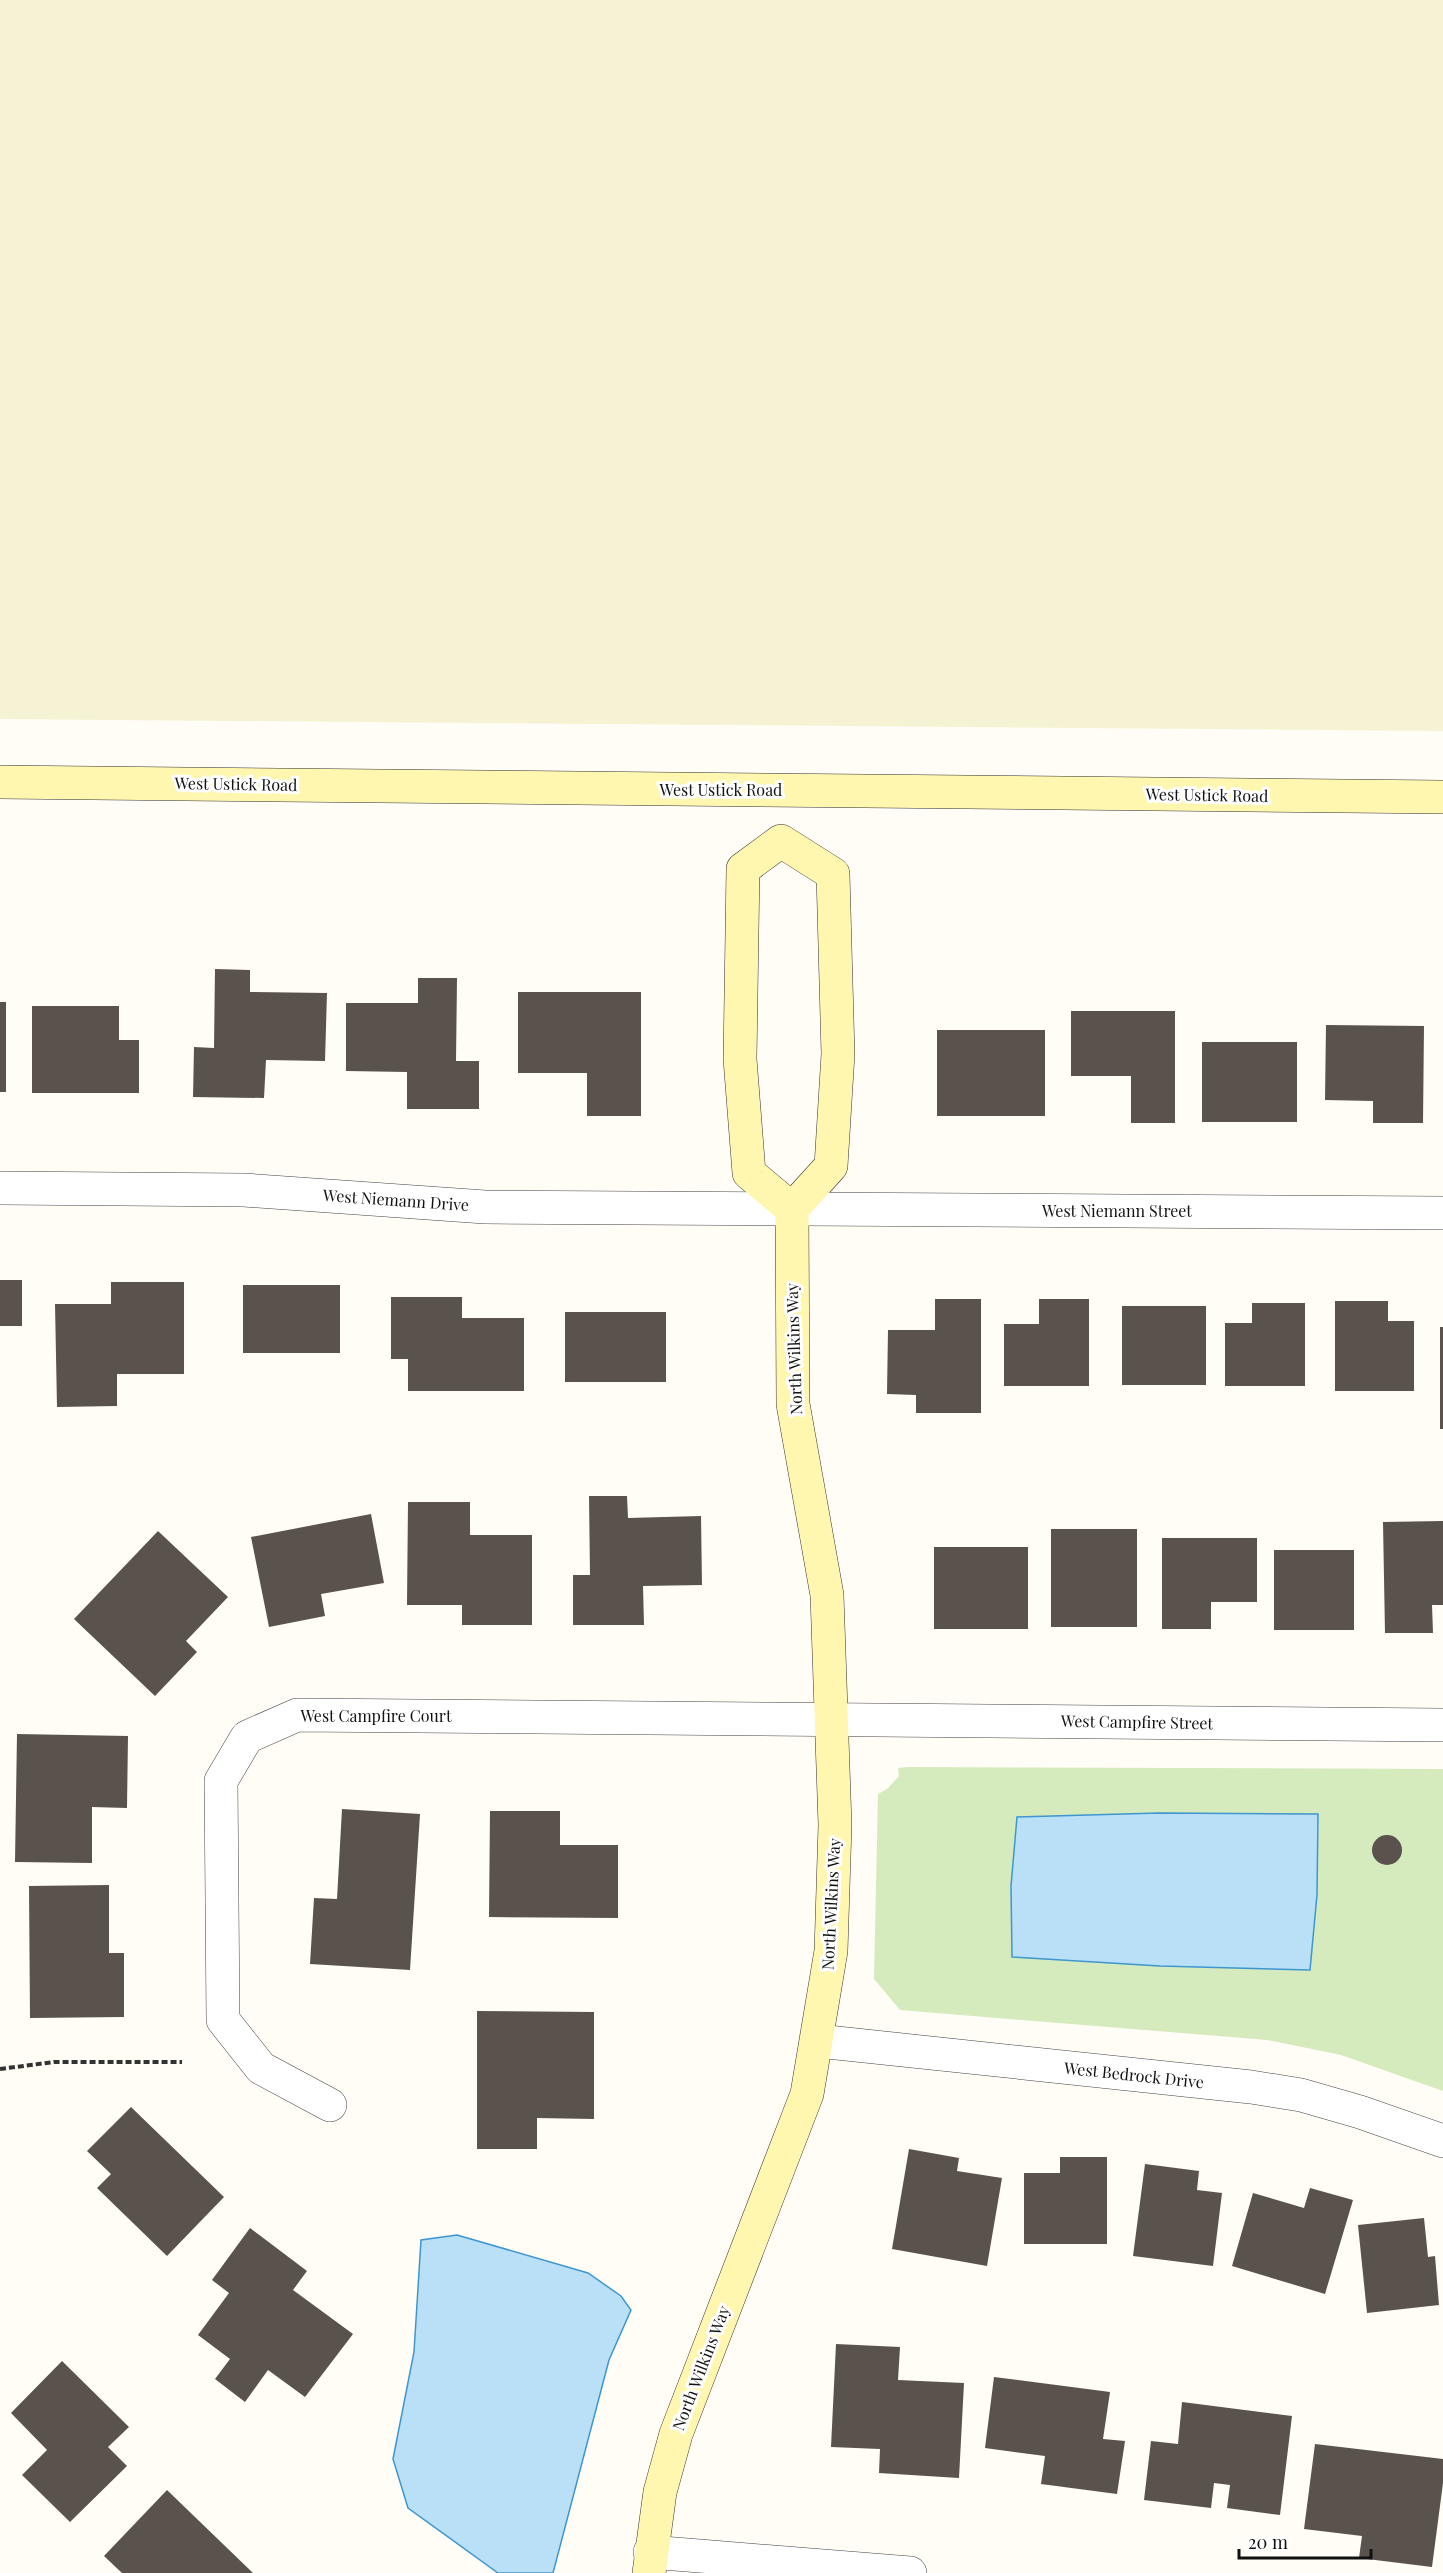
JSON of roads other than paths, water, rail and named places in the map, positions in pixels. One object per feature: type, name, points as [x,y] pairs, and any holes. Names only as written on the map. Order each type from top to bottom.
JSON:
[{"type":"street","name":"West Ustick Road","points":[[0,782],[1443,797]]},
{"type":"street","points":[[779,790],[781,841]]},
{"type":"street","points":[[781,841],[833,874],[836,912],[838,1054],[831,1166],[792,1209],[749,1173],[740,1059],[743,869],[781,841]]},
{"type":"street","name":"West Niemann Drive","points":[[0,1188],[244,1190],[485,1206],[792,1209]]},
{"type":"street","name":"West Niemann Street","points":[[792,1209],[1443,1213]]},
{"type":"street","name":"North Wilkins Way","points":[[650,2562],[660,2492],[676,2434],[807,2094],[818,2041],[831,1951],[835,1825],[827,1595],[793,1404],[792,1209]]},
{"type":"street","name":"West Campfire Court","points":[[330,2105],[261,2068],[223,2020],[221,1781],[247,1737],[297,1715],[832,1719]]},
{"type":"street","name":"West Campfire Street","points":[[832,1719],[1443,1725]]},
{"type":"street","name":"West Bedrock Drive","points":[[818,2041],[1251,2087],[1301,2095],[1360,2112],[1443,2141]]},
{"type":"street","points":[[650,2562],[910,2573]]},
{"type":"water","points":[[1159,1813],[1318,1814],[1317,1895],[1310,1970],[1160,1966],[1012,1957],[1011,1886],[1017,1817]]},
{"type":"water","points":[[457,2235],[588,2273],[621,2296],[631,2310],[609,2360],[553,2573],[498,2573],[408,2508],[393,2459],[414,2352],[421,2240]]}]
